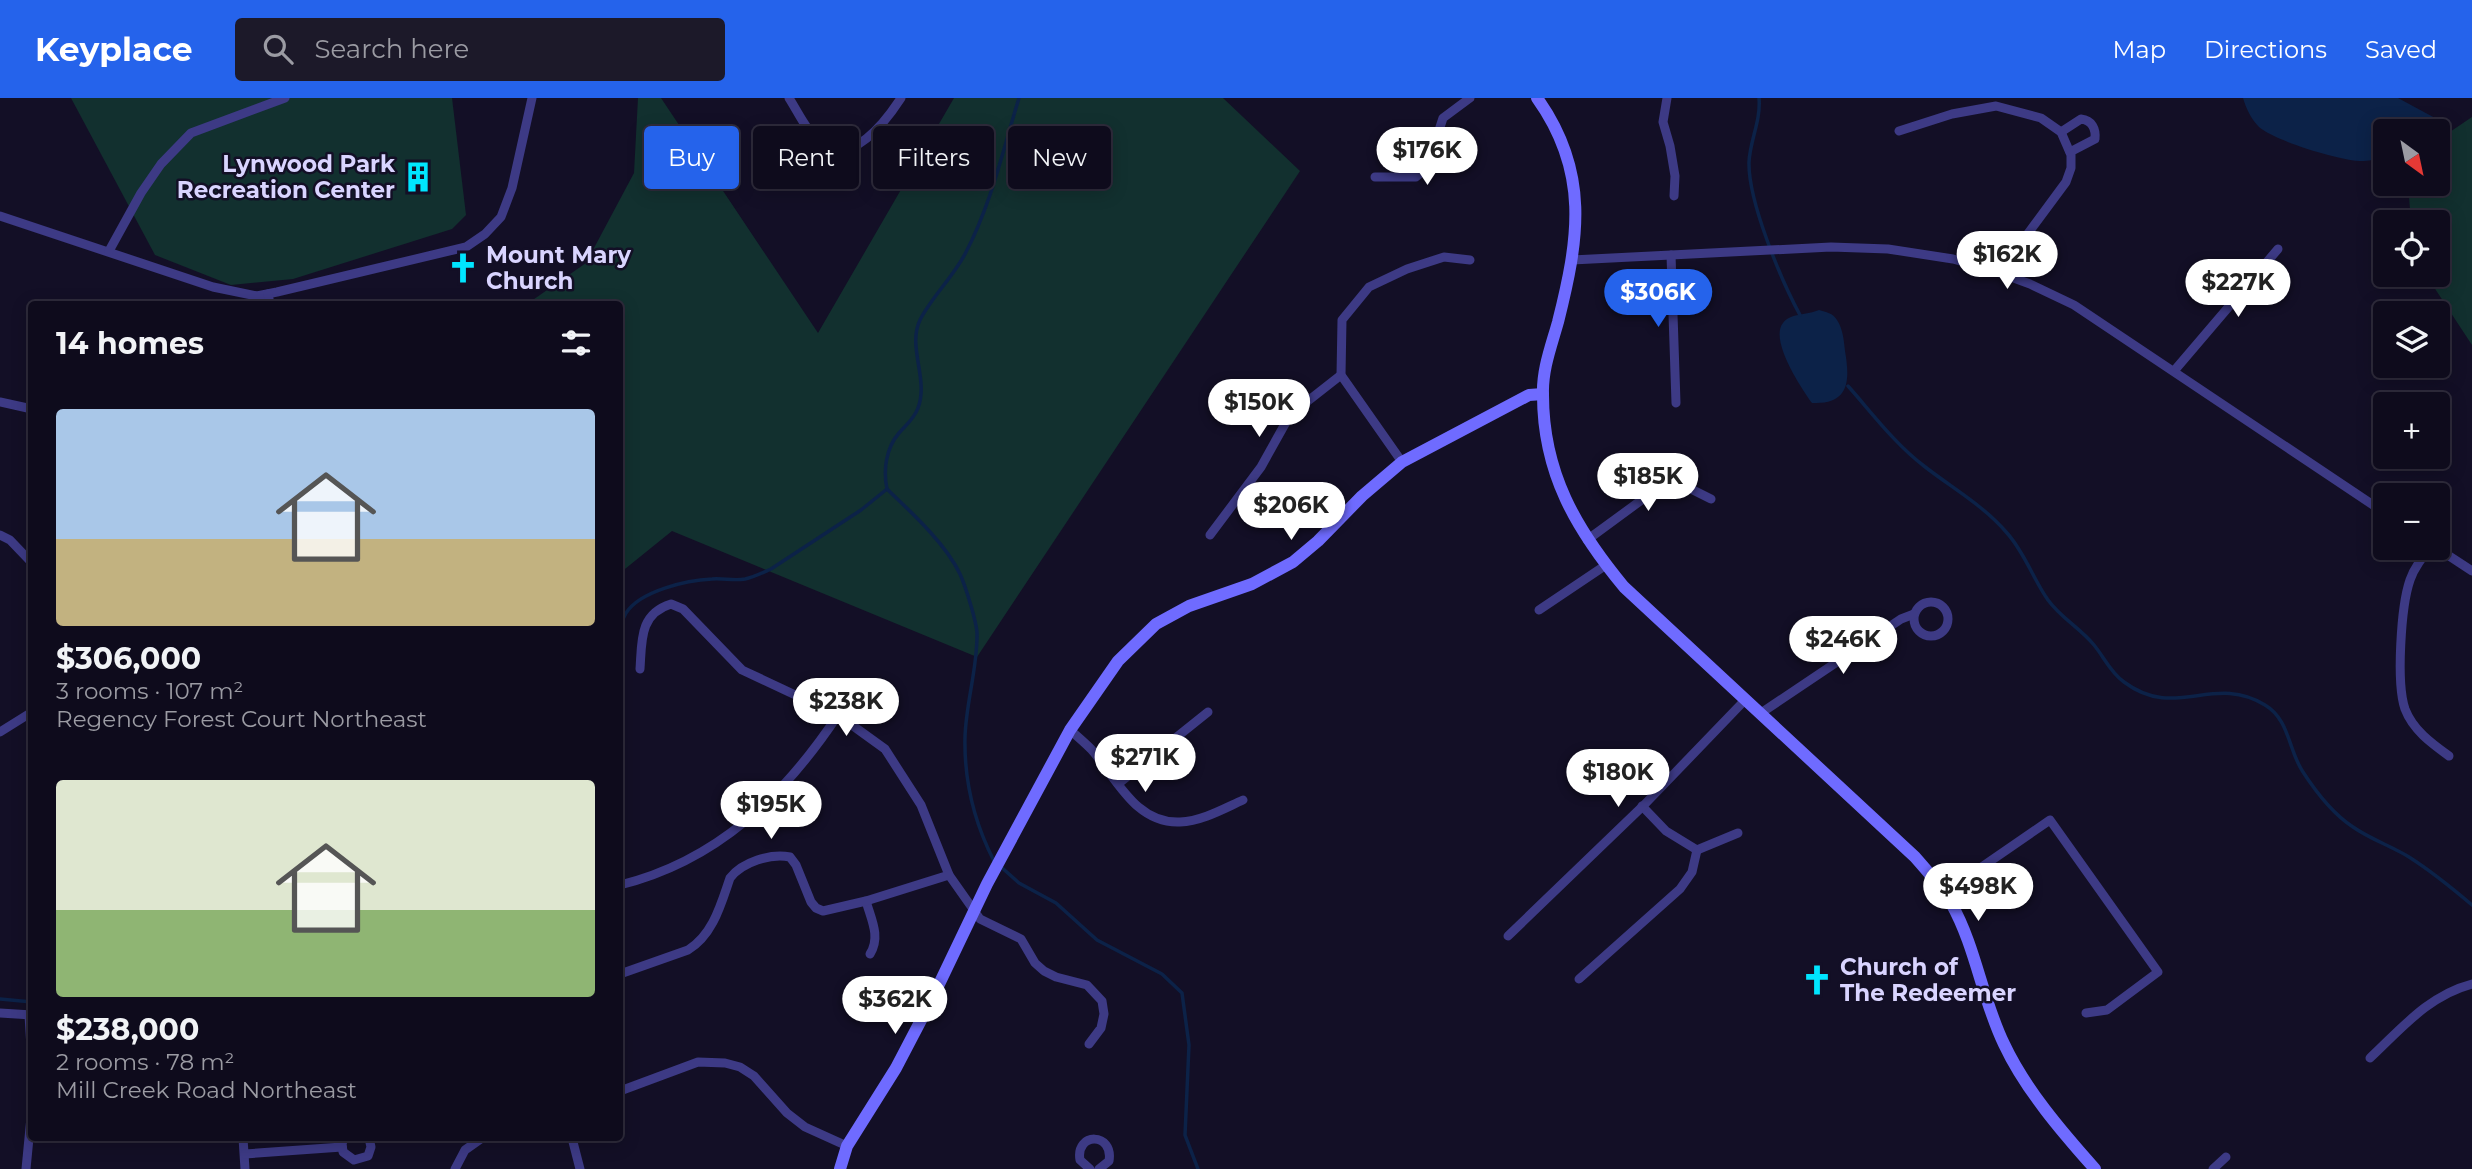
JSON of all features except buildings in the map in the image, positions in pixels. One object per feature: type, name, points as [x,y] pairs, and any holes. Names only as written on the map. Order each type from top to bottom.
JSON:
[{"type":"main road","points":[[1537,98],[1562,139],[1572,170],[1575,198],[1572,260],[1544,371],[1542,394],[1544,429],[1552,463],[1569,507],[1587,540],[1624,587],[1915,857],[1944,893],[1962,927],[2005,1047],[2043,1104],[2095,1169]]},
{"type":"main road","points":[[840,1169],[847,1146],[896,1068],[986,884],[1070,730],[1118,661],[1156,624],[1189,606],[1252,583],[1293,562],[1402,462],[1529,395],[1542,394]]},
{"type":"street","points":[[109,251],[141,193],[161,164],[191,133],[285,98]]},
{"type":"street","points":[[0,216],[213,287],[257,296],[268,294],[466,247],[485,234],[501,217],[512,188],[532,98]]},
{"type":"street","points":[[792,101],[820,143],[829,148],[847,149],[861,143],[880,125],[901,98]]},
{"type":"street","points":[[1375,177],[1416,177],[1427,167],[1443,118],[1470,98]]},
{"type":"street","points":[[1667,98],[1662,122],[1675,176],[1674,196]]},
{"type":"street","points":[[1899,131],[1952,114],[1996,106],[2041,118],[2061,132],[2070,152],[2071,168],[2066,182],[2018,247],[2005,275]]},
{"type":"street","points":[[2061,132],[2081,119],[2089,121],[2093,127],[2095,139],[2070,152]]},
{"type":"street","points":[[1572,260],[1831,247],[1877,248],[1953,259],[2005,275],[2074,305],[2373,505]]},
{"type":"street","points":[[2174,371],[2278,249]]},
{"type":"street","points":[[1671,255],[1676,403]]},
{"type":"street","points":[[1402,462],[1341,375],[1342,320],[1369,287],[1407,269],[1444,257],[1470,260]]},
{"type":"street","points":[[268,294],[269,301]]},
{"type":"street","points":[[1210,536],[1261,467],[1290,415],[1341,375]]},
{"type":"street","points":[[0,402],[28,407]]},
{"type":"street","points":[[1587,540],[1662,485],[1681,484],[1712,499]]},
{"type":"street","points":[[0,535],[10,540],[28,559]]},
{"type":"street","points":[[2450,557],[2472,571]]},
{"type":"street","points":[[2421,560],[2415,568],[2407,592],[2403,619],[2401,688],[2405,709],[2414,726],[2449,756]]},
{"type":"street","points":[[1539,610],[1606,565]]},
{"type":"street","points":[[640,669],[646,621],[660,608],[671,604],[683,609],[742,670],[838,715],[886,749],[921,805],[949,875],[980,919],[1021,939],[1035,963],[1044,971],[1087,985],[1102,1001],[1104,1014],[1101,1028],[1089,1044]]},
{"type":"street","points":[[1761,713],[1900,619],[1914,614]]},
{"type":"street","points":[[1508,936],[1642,806],[1746,699]]},
{"type":"street","points":[[1118,784],[1208,712]]},
{"type":"street","points":[[0,732],[28,714]]},
{"type":"street","points":[[623,884],[667,869],[729,836],[780,790],[814,752],[838,715]]},
{"type":"street","points":[[1070,730],[1090,748],[1134,805],[1144,813],[1179,822],[1201,818],[1242,800]]},
{"type":"street","points":[[1642,806],[1666,831],[1697,850]]},
{"type":"street","points":[[1944,893],[2050,820],[2158,972],[2108,1010],[2086,1013]]},
{"type":"street","points":[[1697,850],[1738,832]]},
{"type":"street","points":[[1579,979],[1681,889],[1692,872],[1697,850]]},
{"type":"street","points":[[623,973],[698,944],[705,936],[736,870],[772,856],[790,857],[816,908],[823,911],[866,901],[949,875]]},
{"type":"street","points":[[866,901],[876,937],[876,945],[870,954]]},
{"type":"street","points":[[2370,1058],[2427,1004],[2454,989],[2472,984]]},
{"type":"street","points":[[0,1013],[28,1015]]},
{"type":"street","points":[[623,1090],[698,1062],[725,1063],[740,1067],[754,1076],[787,1113],[805,1127],[847,1146]]},
{"type":"street","points":[[1083,1168],[1079,1156],[1082,1146],[1090,1140],[1100,1140],[1107,1146],[1110,1156],[1106,1165],[1099,1169]]},
{"type":"street","points":[[26,1169],[29,1141]]},
{"type":"street","points":[[243,1141],[245,1169]]},
{"type":"street","points":[[245,1154],[343,1142],[350,1159],[364,1159],[371,1147],[370,1141]]},
{"type":"street","points":[[455,1169],[466,1150],[478,1141]]},
{"type":"street","points":[[573,1141],[580,1169]]},
{"type":"street","points":[[2213,1169],[2226,1157]]},
{"type":"green space","points":[[71,98],[452,98],[466,215],[452,229],[293,279],[231,285],[155,255]]},
{"type":"green space","points":[[638,98],[661,98],[680,126],[644,126],[644,189],[722,189],[818,333],[901,189],[994,189],[994,126],[938,126],[954,98],[1223,98],[1300,171],[977,657],[672,531],[623,571],[623,301],[531,301],[586,263],[634,173]]},
{"type":"green space","points":[[2472,117],[2472,345],[2450,312],[2450,301],[2443,301],[2434,287],[2450,287],[2450,210],[2410,210],[2409,196],[2450,196],[2450,132]]},
{"type":"water","points":[[2243,98],[2398,98],[2435,118],[2373,119],[2373,159],[2364,161],[2310,150],[2267,133],[2259,127]]},
{"type":"water","points":[[1819,310],[1833,316],[1841,327],[1847,381],[1845,389],[1834,400],[1812,403],[1788,364],[1780,341],[1780,331],[1783,323],[1790,317]]},
{"type":"waterway","points":[[994,861],[976,816],[966,769],[966,724],[977,636],[971,605],[954,563],[927,529],[887,489],[885,474],[891,445],[910,422],[921,397],[916,341],[920,320],[960,263],[974,235],[996,177],[1019,98]]},
{"type":"waterway","points":[[1759,98],[1749,162],[1750,178],[1767,240],[1800,315]]},
{"type":"waterway","points":[[1848,386],[1903,448],[1998,523],[2019,549],[2048,600],[2089,639],[2119,678],[2143,693],[2161,698],[2228,693],[2246,696],[2265,705],[2273,711],[2284,727],[2303,772],[2319,795],[2339,816],[2360,831],[2417,862],[2472,905]]},
{"type":"waterway","points":[[623,619],[633,605],[665,588],[716,579],[745,579],[771,569],[861,510],[887,489]]},
{"type":"waterway","points":[[1000,866],[1019,883],[1056,903],[1097,940],[1162,974],[1182,993],[1189,1045],[1185,1135],[1198,1169]]},
{"type":"waterway","points":[[0,999],[28,1002]]},
{"type":"place","name":"Lynwood Park Recreation Center","points":[[418,177]]},
{"type":"place","name":"Mount Mary Church","points":[[463,268]]},
{"type":"place","name":"Church of The Redeemer","points":[[1817,980]]}]
